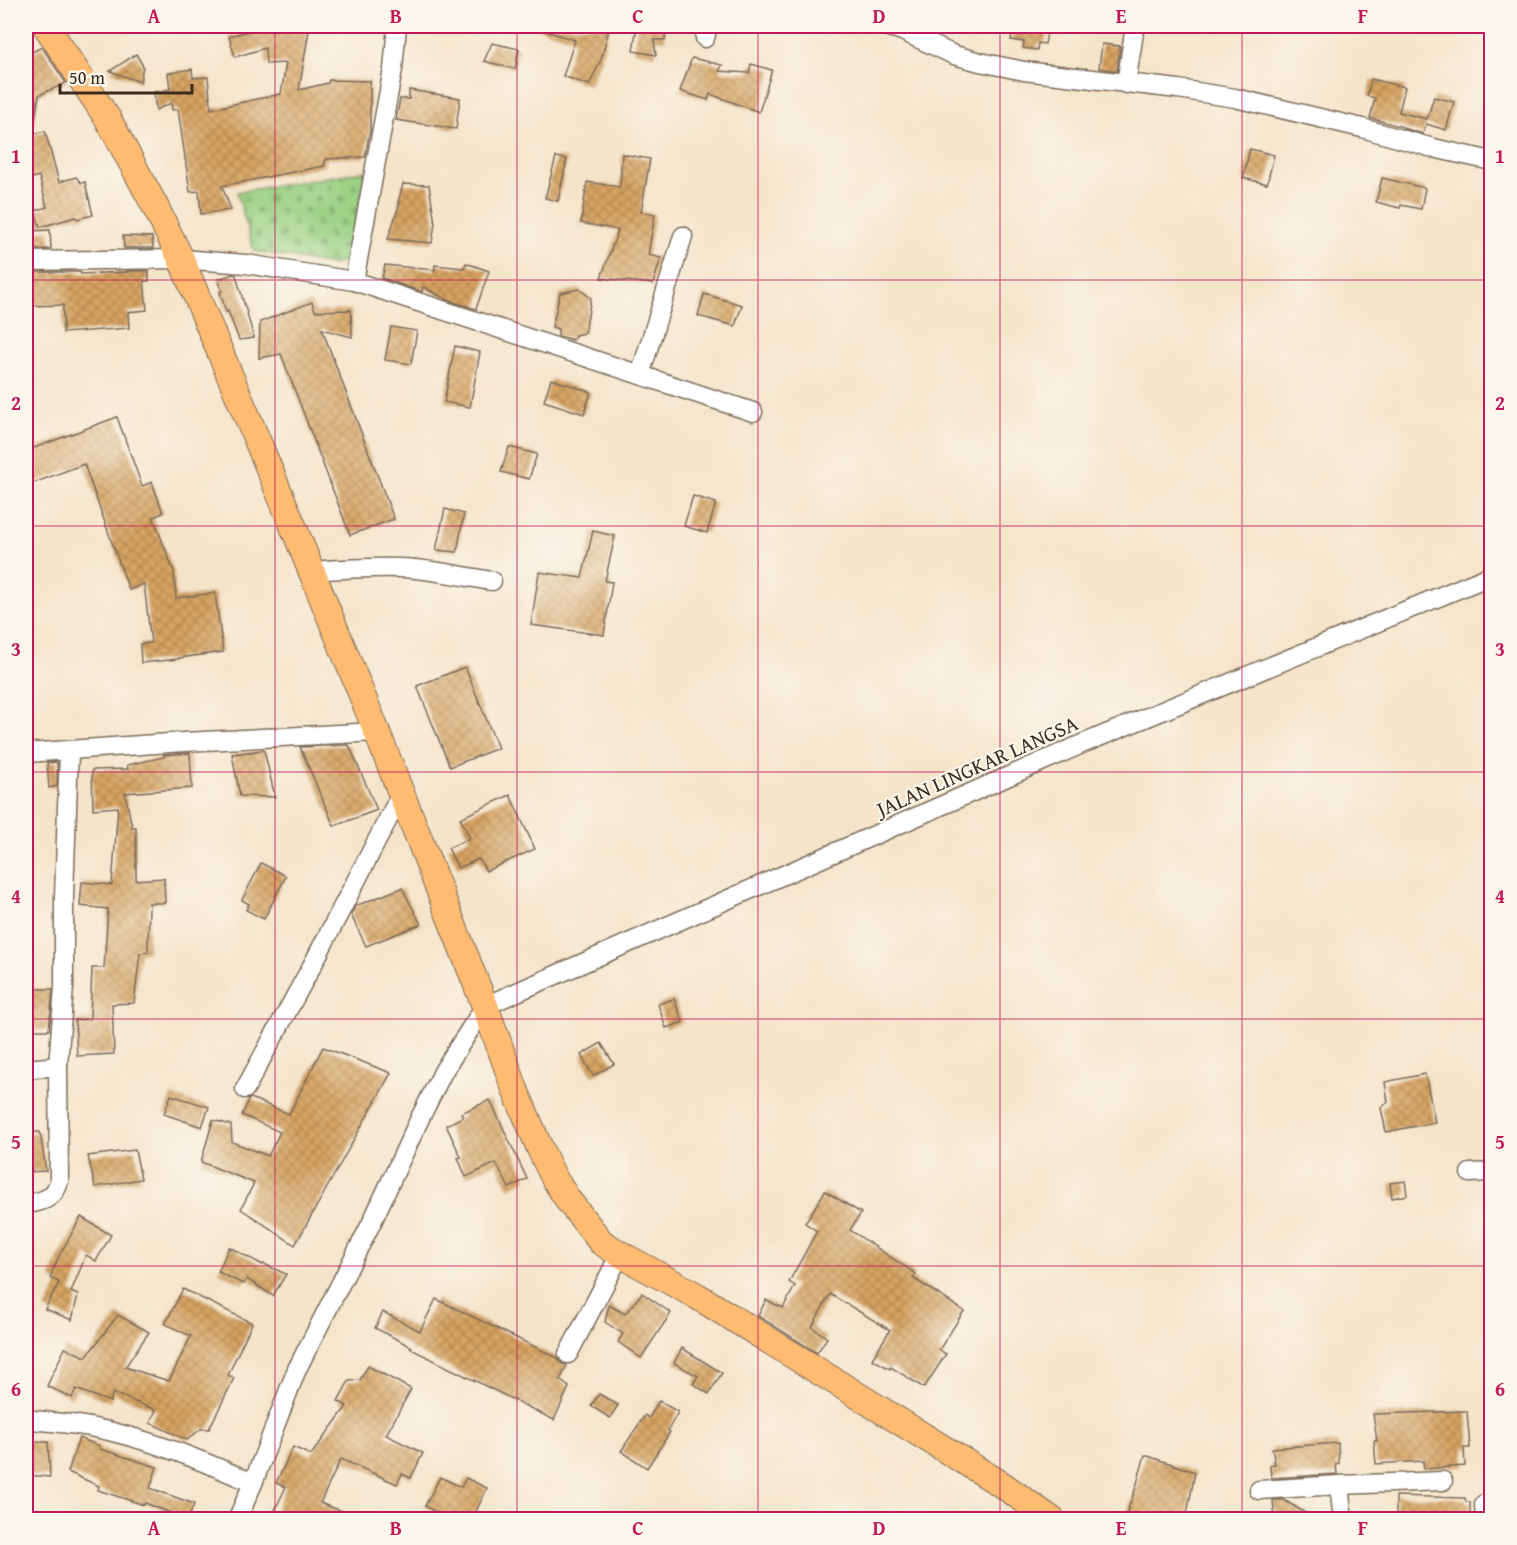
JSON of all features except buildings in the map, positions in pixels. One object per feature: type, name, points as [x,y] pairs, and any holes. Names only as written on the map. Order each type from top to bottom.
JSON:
[{"type":"highway","points":[[46,26],[108,118],[181,259],[377,732],[516,1092],[554,1178],[577,1213],[601,1242],[697,1296],[1004,1486],[1052,1520]]},
{"type":"street","points":[[354,281],[393,69],[397,26]]},
{"type":"street","points":[[885,26],[900,30],[954,55],[980,62],[1024,71],[1235,98],[1491,161]]},
{"type":"street","points":[[1126,84],[1135,26]]},
{"type":"street","points":[[640,375],[683,237]]},
{"type":"street","points":[[26,261],[181,259],[246,264],[354,281],[753,412]]},
{"type":"street","points":[[311,571],[400,568],[434,570],[492,581]]},
{"type":"street","name":"JALAN LINGKAR LANGSA","points":[[484,1006],[1082,744],[1491,575]]},
{"type":"street","points":[[26,753],[377,732]]},
{"type":"street","points":[[26,1204],[46,1200],[59,1186],[58,1066],[63,987],[69,750]]},
{"type":"street","points":[[245,1089],[401,794]]},
{"type":"street","points":[[237,1520],[297,1369],[371,1224],[444,1070],[484,1006]]},
{"type":"street","points":[[26,1070],[58,1066]]},
{"type":"street","points":[[1470,1173],[1491,1172]]},
{"type":"street","points":[[568,1354],[620,1254]]},
{"type":"street","points":[[26,1419],[91,1427],[141,1440],[200,1459],[253,1483]]},
{"type":"street","points":[[1259,1490],[1443,1481]]},
{"type":"street","points":[[1339,1485],[1343,1520]]},
{"type":"green space","points":[[366,171],[351,251],[345,261],[331,265],[254,251],[237,192]]}]
